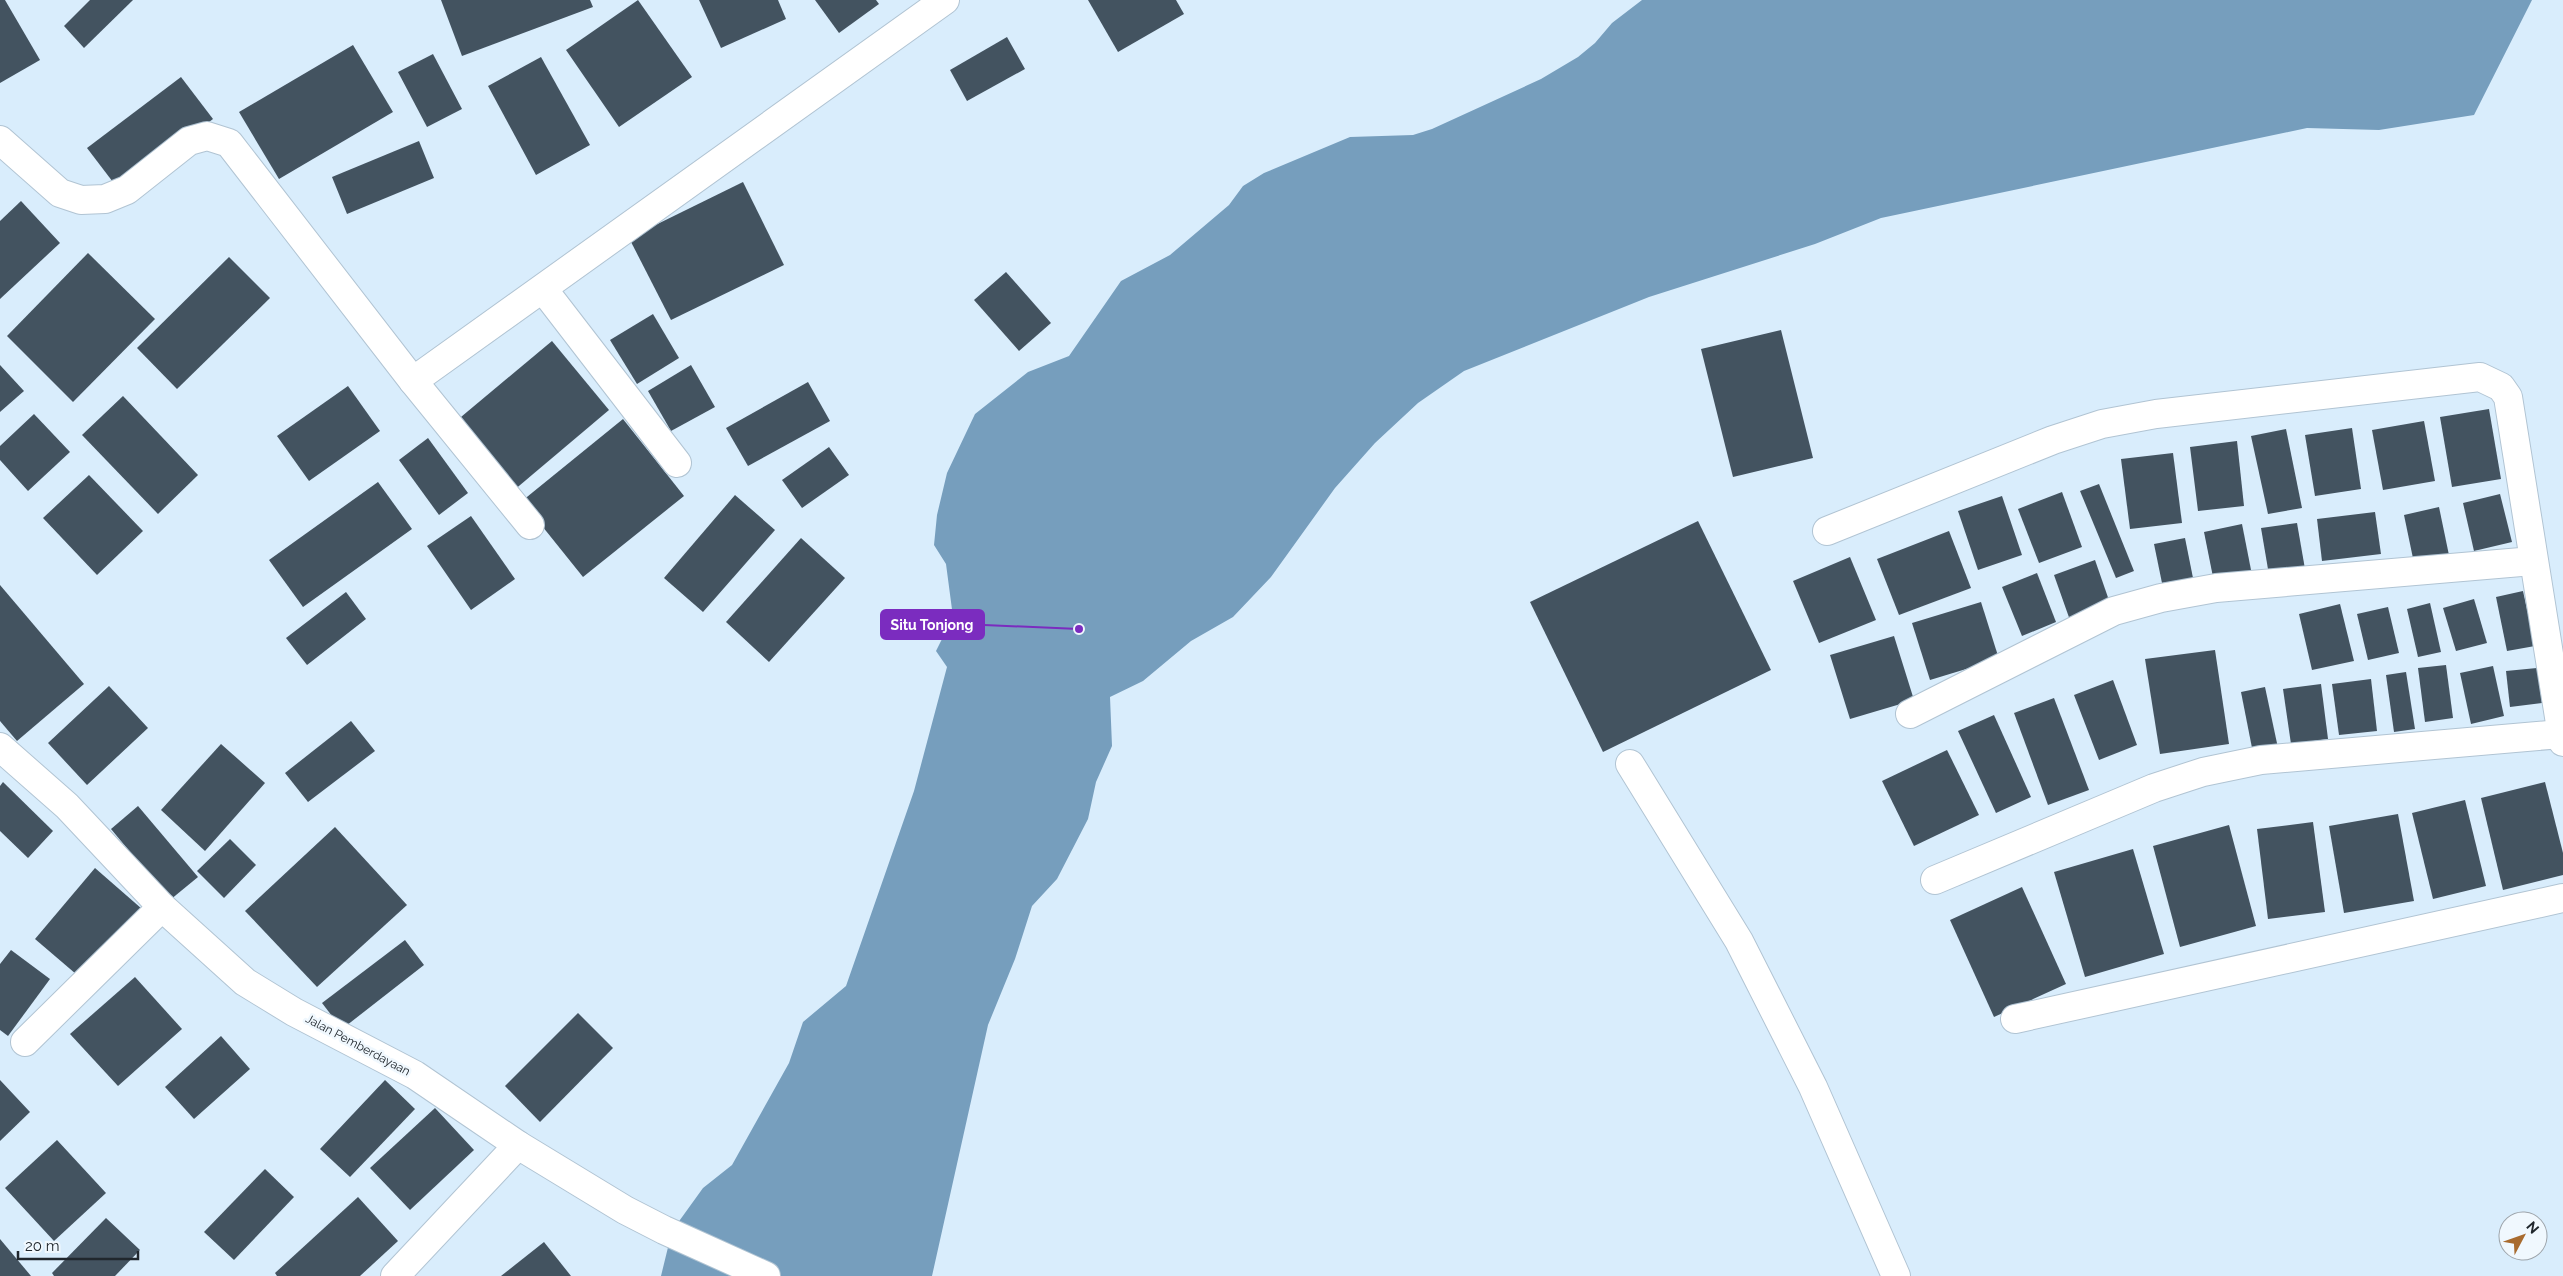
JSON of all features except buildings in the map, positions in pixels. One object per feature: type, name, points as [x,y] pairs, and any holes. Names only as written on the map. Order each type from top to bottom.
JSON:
[{"type":"street","points":[[413,381],[945,0]]},
{"type":"street","points":[[0,140],[60,193],[81,200],[105,199],[127,190],[189,141],[206,136],[229,143],[413,381],[530,525]]},
{"type":"street","points":[[543,289],[677,463]]},
{"type":"street","points":[[1827,531],[2053,440],[2102,424],[2166,413],[2480,377],[2501,387],[2508,397],[2562,738],[2262,760],[2203,772],[2154,788],[1934,880]]},
{"type":"street","points":[[1910,714],[2114,611],[2162,598],[2216,588],[2533,561]]},
{"type":"street","name":"Jalan Pemberdayaan","points":[[0,746],[67,806],[162,907],[245,982],[294,1012],[415,1076],[518,1145],[625,1210],[664,1230],[766,1276]]},
{"type":"street","points":[[1630,764],[1739,941],[1814,1087],[1896,1276]]},
{"type":"street","points":[[2014,1019],[2563,898]]},
{"type":"street","points":[[25,1042],[162,907]]},
{"type":"street","points":[[395,1276],[518,1145]]},
{"type":"water","points":[[1642,0],[2532,0],[2474,115],[2379,130],[2307,128],[1881,218],[1815,244],[1649,297],[1464,371],[1418,403],[1375,443],[1335,488],[1271,577],[1233,617],[1191,641],[1143,681],[1110,697],[1112,746],[1096,782],[1088,819],[1057,879],[1032,906],[1015,959],[988,1025],[932,1276],[661,1276],[672,1231],[703,1188],[732,1165],[789,1063],[803,1022],[846,986],[914,791],[947,667],[936,651],[953,617],[946,564],[934,545],[937,515],[947,473],[975,414],[1028,372],[1069,356],[1121,281],[1170,255],[1229,205],[1243,186],[1264,173],[1350,137],[1413,135],[1432,129],[1541,79],[1578,57],[1595,43],[1612,23]]},
{"type":"place","name":"Situ Tonjong","points":[[1079,629]]}]
